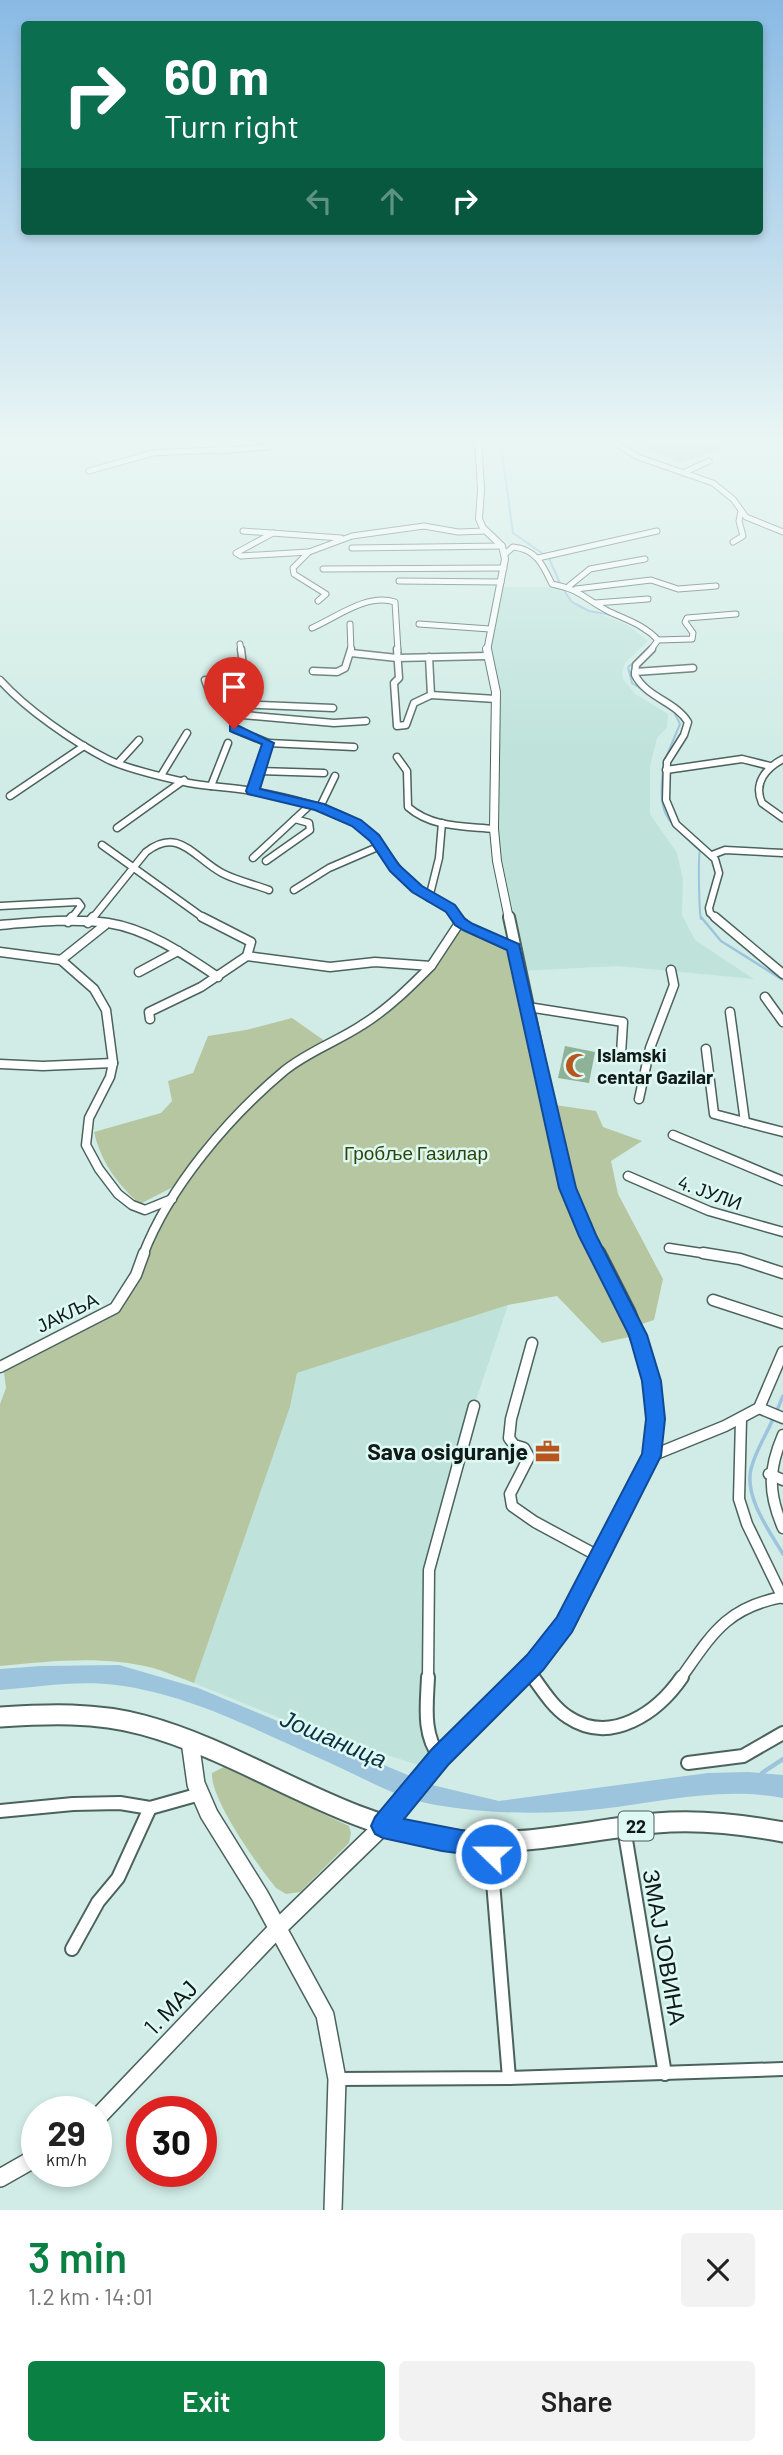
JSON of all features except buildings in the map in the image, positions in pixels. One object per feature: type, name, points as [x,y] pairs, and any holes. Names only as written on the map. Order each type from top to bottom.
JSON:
[{"type":"main road","points":[[497,541],[505,554]]},
{"type":"main road","name":"1. МАЈ","points":[[112,2102],[278,1928],[383,1826],[435,1763],[549,1646],[564,1625],[600,1558],[651,1456],[656,1419],[647,1362],[628,1312],[588,1236],[568,1188],[497,861],[494,829],[496,699],[486,646],[505,554]]},
{"type":"main road","name":"22","points":[[0,1717],[56,1714],[127,1721],[190,1741],[383,1826],[442,1839],[490,1845],[540,1843],[624,1827],[695,1822],[727,1823],[783,1832]]},
{"type":"main road","points":[[190,1741],[200,1794],[325,2015],[337,2079],[333,2210]]},
{"type":"main road","points":[[0,2178],[21,2166]]},
{"type":"street","points":[[257,541],[236,553],[241,556],[309,552],[338,541]]},
{"type":"street","points":[[538,558],[614,541]]},
{"type":"street","points":[[352,548],[502,546]]},
{"type":"street","points":[[505,554],[511,547],[524,549],[547,568],[550,582],[554,585],[570,587],[651,580],[678,589],[716,586]]},
{"type":"street","points":[[309,552],[293,568],[295,574],[326,594],[318,601]]},
{"type":"street","points":[[570,587],[590,569],[645,559]]},
{"type":"street","points":[[323,569],[504,568]]},
{"type":"street","points":[[399,581],[501,582]]},
{"type":"street","points":[[570,587],[595,603],[646,627],[658,639],[692,639],[693,631],[685,622],[687,618],[736,614]]},
{"type":"street","points":[[595,603],[648,598]]},
{"type":"street","points":[[312,628],[373,599],[393,600],[399,678],[394,682],[397,726],[405,725],[410,720],[414,703],[431,695],[496,699]]},
{"type":"street","points":[[313,671],[343,671],[351,653],[350,624]]},
{"type":"street","points":[[419,624],[490,629]]},
{"type":"street","points":[[658,639],[655,648],[640,661],[635,672],[640,684],[682,713],[688,722],[683,738],[668,758],[666,795],[672,818],[712,855],[718,864],[719,875],[708,907],[710,914],[783,974]]},
{"type":"street","points":[[240,644],[245,683],[232,697],[234,729],[268,743],[354,747]]},
{"type":"street","points":[[351,653],[397,658],[487,656]]},
{"type":"street","points":[[429,657],[431,695]]},
{"type":"street","points":[[635,672],[693,668]]},
{"type":"street","points":[[0,680],[15,697],[85,747],[118,763],[211,786],[253,791],[320,807],[357,823],[369,832],[399,873],[429,898],[450,908],[460,922],[514,948]]},
{"type":"street","points":[[205,680],[209,691],[240,690]]},
{"type":"street","points":[[232,704],[333,708]]},
{"type":"street","points":[[232,714],[340,723],[366,721]]},
{"type":"street","points":[[162,774],[187,733]]},
{"type":"street","points":[[118,763],[139,740]]},
{"type":"street","points":[[211,786],[228,743]]},
{"type":"street","points":[[253,791],[268,743]]},
{"type":"street","points":[[10,796],[85,747]]},
{"type":"street","points":[[397,757],[407,771],[409,809],[423,818],[442,823],[494,829]]},
{"type":"street","points":[[666,771],[742,759],[770,766]]},
{"type":"street","points":[[781,816],[762,803],[758,786],[762,774],[783,759]]},
{"type":"street","points":[[259,771],[324,773]]},
{"type":"street","points":[[320,807],[335,776]]},
{"type":"street","points":[[117,828],[184,780]]},
{"type":"street","points":[[253,858],[310,805]]},
{"type":"street","points":[[266,861],[310,830],[309,823],[295,819]]},
{"type":"street","points":[[429,898],[439,858],[442,823]]},
{"type":"street","points":[[88,923],[152,845],[162,842],[191,849],[222,873],[269,890]]},
{"type":"street","points":[[102,845],[135,866],[197,914],[223,930],[251,942],[247,948],[247,957]]},
{"type":"street","points":[[293,890],[329,868],[380,846]]},
{"type":"street","points":[[712,855],[725,850],[783,853]]},
{"type":"street","points":[[0,906],[78,902],[80,906],[68,922]]},
{"type":"street","name":"ЈАКЉА","points":[[0,1367],[115,1308],[136,1275],[149,1235],[221,1133],[276,1077],[303,1057],[364,1024],[404,993],[442,953],[460,922]]},
{"type":"street","points":[[61,960],[108,923]]},
{"type":"street","points":[[0,925],[108,923],[141,933],[178,951],[218,977]]},
{"type":"street","points":[[139,972],[178,951]]},
{"type":"street","points":[[0,952],[61,960],[94,989],[106,1010],[113,1063],[110,1077],[86,1128],[87,1149],[107,1181],[132,1205],[145,1210],[172,1199]]},
{"type":"street","points":[[149,1019],[149,1013],[154,1009],[218,977],[247,957],[330,967],[375,962],[430,965]]},
{"type":"street","points":[[639,1099],[650,1048],[674,985],[671,970]]},
{"type":"street","points":[[765,997],[783,1022]]},
{"type":"street","points":[[528,1007],[623,1022],[621,1054]]},
{"type":"street","points":[[730,1012],[745,1122]]},
{"type":"street","points":[[706,1049],[712,1112],[783,1132]]},
{"type":"street","points":[[0,1064],[43,1066],[113,1063]]},
{"type":"street","name":"4. ЈУЛИ","points":[[673,1135],[783,1181]]},
{"type":"street","name":"4. ЈУЛИ","points":[[628,1176],[709,1212],[783,1233]]},
{"type":"street","points":[[669,1248],[740,1259],[783,1273]]},
{"type":"street","points":[[713,1300],[783,1323]]},
{"type":"street","points":[[532,1343],[511,1419],[509,1438],[514,1444],[524,1448],[529,1457],[510,1494],[512,1506],[600,1558]]},
{"type":"street","points":[[651,1456],[762,1409],[783,1352]]},
{"type":"street","points":[[435,1763],[427,1730],[429,1570],[474,1406]]},
{"type":"street","points":[[762,1409],[783,1418]]},
{"type":"street","points":[[528,1669],[569,1719],[585,1727],[613,1727],[641,1717],[660,1704],[710,1639],[737,1613],[749,1605],[783,1597],[739,1500],[737,1467],[745,1437],[741,1419]]},
{"type":"street","points":[[783,1435],[769,1474],[770,1496],[783,1528]]},
{"type":"street","points":[[769,1474],[783,1480]]},
{"type":"street","points":[[688,1763],[743,1756],[783,1733]]},
{"type":"street","points":[[0,1811],[97,1804],[150,1808],[200,1794]]},
{"type":"street","points":[[72,1949],[98,1902],[118,1878],[150,1808]]},
{"type":"street","name":"ЗМАЈ ЈОВИНА","points":[[624,1827],[665,2074]]},
{"type":"street","points":[[490,1845],[509,2078]]},
{"type":"street","points":[[337,2079],[509,2078],[783,2069]]},
{"type":"shaded area","points":[[500,587],[558,587],[573,604],[628,625],[648,641],[625,663],[622,672],[623,679],[635,694],[668,714],[667,727],[657,738],[650,766],[650,814],[677,853],[683,880],[682,915],[695,940],[754,979],[618,966],[520,971],[495,846],[496,699],[487,656]]},
{"type":"shaded area","points":[[508,1305],[474,1406],[429,1570],[431,1769],[314,1732],[194,1683],[290,1407],[297,1373]]},
{"type":"green space","name":"Гробље Газилар","points":[[460,922],[514,948],[548,1104],[596,1111],[603,1127],[642,1141],[611,1161],[618,1194],[663,1279],[654,1320],[635,1326],[638,1335],[602,1343],[557,1296],[508,1305],[297,1373],[290,1407],[194,1683],[153,1668],[115,1661],[77,1660],[0,1666],[0,1404],[6,1388],[3,1365],[115,1308],[144,1248],[217,1137],[173,1187],[140,1204],[111,1172],[94,1132],[161,1113],[172,1101],[168,1081],[193,1073],[208,1036],[292,1018],[329,1044],[416,983]],"holes":[[[321,1047],[262,1090],[235,1116],[263,1084],[283,1067]]]},
{"type":"green space","points":[[224,1767],[349,1826],[349,1843],[300,1892],[286,1894],[276,1888],[236,1832],[213,1785],[212,1773]]},
{"type":"water","points":[[119,1665],[198,1688],[432,1785],[499,1801],[708,1773],[748,1772],[783,1775],[783,1798],[714,1794],[559,1812],[518,1813],[456,1808],[405,1797],[245,1725],[169,1696],[116,1685],[87,1683],[0,1690],[0,1669]]},
{"type":"waterway","points":[[525,541],[549,558],[562,588],[572,602],[589,611],[612,615]]},
{"type":"waterway","points":[[640,658],[628,667],[632,683],[673,710],[680,724],[665,760]]},
{"type":"waterway","points":[[663,770],[662,799],[667,817],[700,851],[701,919]]},
{"type":"waterway","points":[[701,917],[721,941],[783,980]]},
{"type":"waterway","points":[[776,1413],[783,1396]]},
{"type":"waterway","points":[[773,1419],[755,1456],[750,1480],[751,1491],[760,1514],[783,1554]]},
{"type":"waterway","points":[[762,1773],[783,1759]]},
{"type":"place","name":"Islamski centar Gazilar","points":[[577,1065]]},
{"type":"place","name":"Sava osiguranje","points":[[548,1451]]},
{"type":"route","points":[[234,729],[268,743],[253,791],[320,807],[357,823],[369,832],[395,868],[417,889],[450,908],[460,922],[468,927],[514,948],[568,1188],[588,1236],[628,1312],[652,1381],[656,1419],[651,1456],[564,1625],[535,1662],[473,1721],[440,1757],[383,1826],[442,1839],[490,1845],[491,1854]]},
{"type":"water label","name":"Јошаница","points":[[334,1738]]}]
